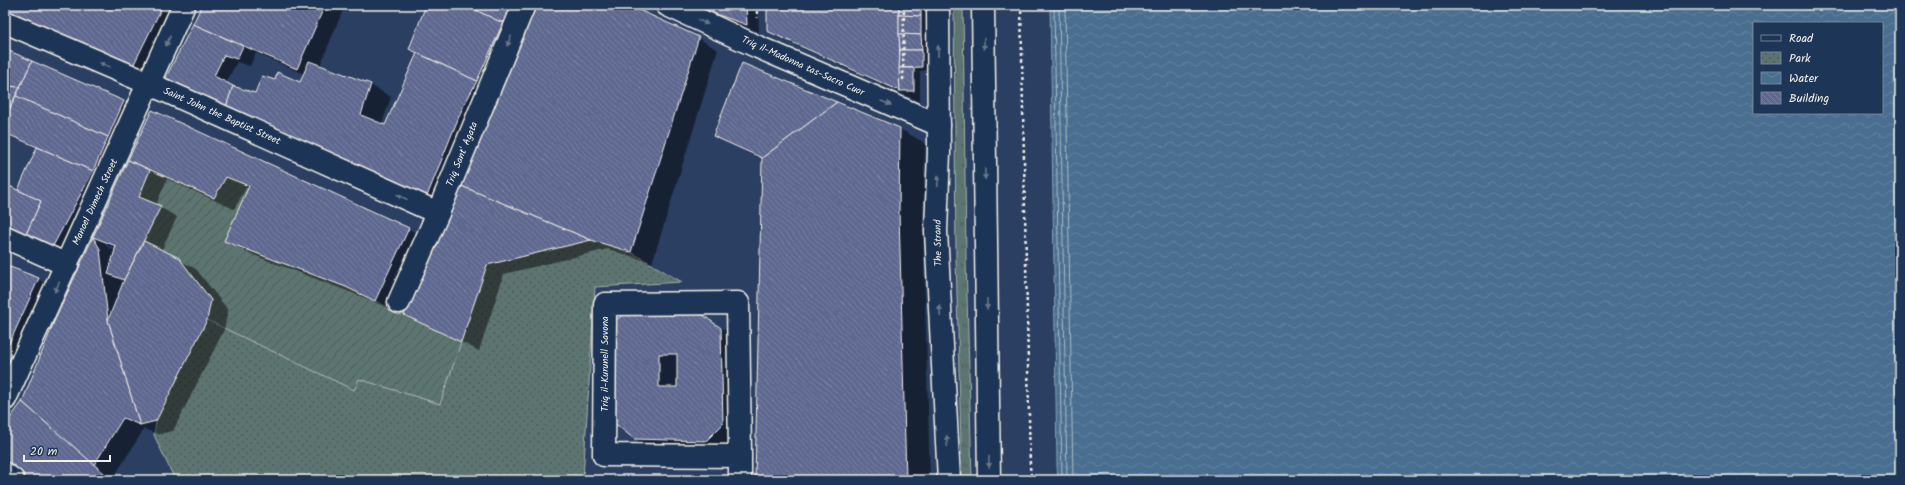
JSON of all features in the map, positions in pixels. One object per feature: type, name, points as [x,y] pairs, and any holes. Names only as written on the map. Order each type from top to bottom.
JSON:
[{"type":"street","name":"Manoel Dimech Street","points":[[5,399],[150,84],[184,5]]},
{"type":"street","name":"Triq Sant' Agata","points":[[398,302],[438,213],[524,5]]},
{"type":"street","name":"Triq il-Madonna tas-Sacro Cuor","points":[[667,5],[758,47],[939,125]]},
{"type":"street","name":"The Strand","points":[[938,5],[939,125],[936,231],[949,480]]},
{"type":"street","points":[[983,5],[989,480]]},
{"type":"street","name":"Saint John the Baptist Street","points":[[5,22],[150,84],[438,213]]},
{"type":"street","points":[[5,237],[67,265]]},
{"type":"street","name":"Triq il-Kurunell Savona","points":[[740,456],[604,455],[605,304],[738,303],[740,456],[740,480]]},
{"type":"street","points":[[5,474],[13,480]]},
{"type":"path","points":[[757,5],[757,17]]},
{"type":"path","points":[[904,5],[904,111]]},
{"type":"path","points":[[1020,5],[1030,459],[1032,480]]},
{"type":"path","points":[[1898,480],[1900,473]]},
{"type":"green space","points":[[954,5],[963,5],[966,259],[972,480],[962,480],[956,259]]},
{"type":"green space","points":[[150,170],[213,198],[226,177],[249,186],[225,241],[346,287],[461,342],[440,404],[359,379],[354,390],[207,320],[211,300],[179,258],[144,241],[161,206],[139,197]]},
{"type":"green space","points":[[591,240],[631,252],[682,282],[595,287],[583,478],[599,480],[175,480],[154,435],[156,421],[207,320],[354,390],[359,379],[440,404],[487,265]]},
{"type":"water","points":[[1050,5],[1900,5],[1900,480],[1058,480]]},
{"type":"building","points":[[5,5],[163,5],[132,68],[5,11]]},
{"type":"building","points":[[202,5],[325,5],[297,69],[193,24]]},
{"type":"building","points":[[426,5],[465,5],[503,23],[477,81],[409,49]]},
{"type":"building","points":[[465,5],[509,5],[503,23]]},
{"type":"building","points":[[535,5],[628,5],[699,37],[631,252],[591,240],[459,185]]},
{"type":"building","points":[[690,5],[746,5],[747,25]]},
{"type":"building","points":[[767,5],[899,5],[900,91],[767,31]]},
{"type":"building","points":[[899,5],[921,5],[921,16],[899,15]]},
{"type":"building","points":[[899,15],[921,16],[921,35],[899,34]]},
{"type":"building","points":[[193,24],[243,46],[237,59],[224,55],[214,76],[233,86],[226,107],[164,81]]},
{"type":"building","points":[[899,34],[921,35],[922,50],[900,50]]},
{"type":"building","points":[[5,49],[32,61],[20,87],[5,86]]},
{"type":"building","points":[[900,50],[922,50],[922,67],[899,68]]},
{"type":"building","points":[[417,53],[477,81],[462,109],[427,196],[226,107],[233,86],[255,93],[262,76],[275,80],[277,72],[300,82],[309,61],[371,84],[361,115],[385,125]]},
{"type":"building","points":[[32,61],[124,101],[108,137],[16,96]]},
{"type":"building","points":[[742,63],[837,102],[762,158],[713,136]]},
{"type":"building","points":[[899,68],[914,68],[914,91],[900,91]]},
{"type":"building","points":[[5,86],[20,87],[9,109],[5,108]]},
{"type":"building","points":[[16,96],[108,137],[93,171],[5,133],[5,119]]},
{"type":"building","points":[[837,102],[900,128],[899,212],[906,480],[755,480],[762,158]]},
{"type":"building","points":[[152,110],[409,228],[375,301],[346,287],[224,241],[249,186],[226,177],[214,198],[128,160]]},
{"type":"building","points":[[37,147],[93,171],[53,246],[26,234],[41,201],[18,190]]},
{"type":"building","points":[[128,160],[150,170],[139,197],[161,206],[124,280],[108,274],[116,246],[93,237]]},
{"type":"building","points":[[5,184],[41,201],[26,234],[5,226]]},
{"type":"building","points":[[459,185],[591,240],[487,265],[461,342],[404,315]]},
{"type":"building","points":[[93,237],[100,249],[108,320],[140,425],[123,418],[94,465],[22,402],[54,322]]},
{"type":"building","points":[[144,241],[179,258],[211,300],[207,320],[156,421],[140,425],[108,320],[124,280]]},
{"type":"building","points":[[5,265],[39,278],[9,344],[5,343]]},
{"type":"building","points":[[630,310],[697,311],[721,328],[723,424],[706,441],[634,439],[612,421],[613,322]],"holes":[[[659,354],[677,354],[677,387],[659,387]]]},
{"type":"building","points":[[22,402],[112,480],[28,480],[5,460],[5,425]]}]
